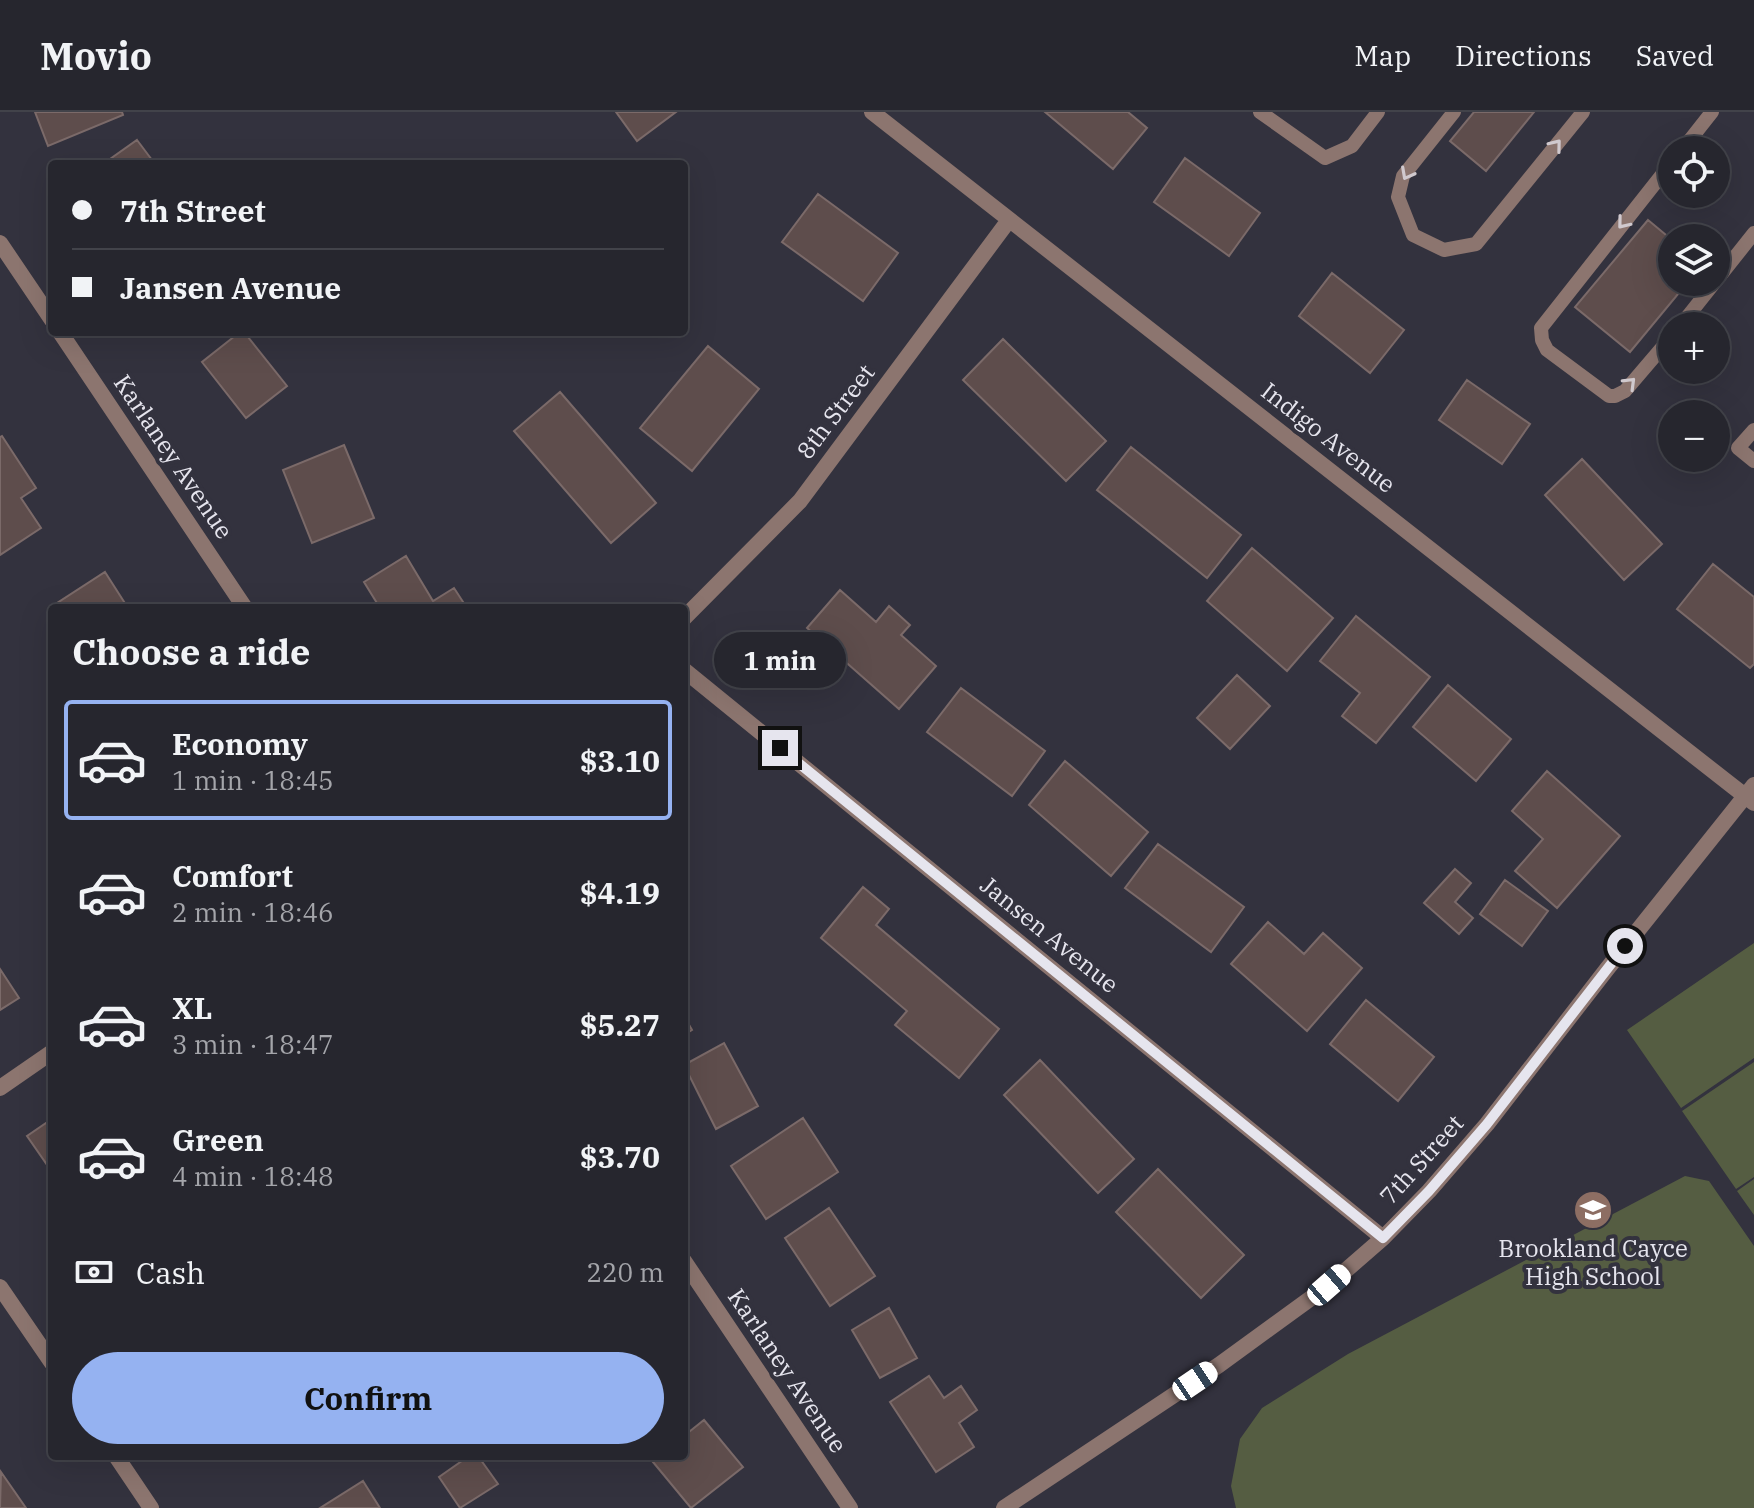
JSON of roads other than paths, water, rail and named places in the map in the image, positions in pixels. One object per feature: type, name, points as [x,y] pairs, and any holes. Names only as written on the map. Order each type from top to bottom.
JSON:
[{"type":"street","name":"Indigo Avenue","points":[[872,112],[1751,794]]},
{"type":"street","name":"8th Street","points":[[688,614],[800,501],[1009,220]]},
{"type":"street","points":[[0,243],[48,314]]},
{"type":"street","name":"Karlaney Avenue","points":[[63,336],[242,604]]},
{"type":"street","name":"Jansen Avenue","points":[[688,673],[1383,1238]]},
{"type":"street","name":"7th Street","points":[[1004,1508],[1219,1365],[1329,1285],[1383,1238],[1487,1124],[1607,969],[1751,794]]},
{"type":"street","points":[[0,1088],[48,1055]]},
{"type":"street","name":"Karlaney Avenue","points":[[688,1267],[850,1508]]},
{"type":"street","points":[[0,1287],[48,1357]]},
{"type":"street","points":[[119,1460],[151,1508]]},
{"type":"lane","points":[[1260,112],[1325,158],[1352,146],[1378,112]]},
{"type":"lane","points":[[1454,112],[1403,176],[1398,197],[1413,235],[1444,250],[1476,244],[1583,112]]},
{"type":"lane","points":[[1693,136],[1712,112]]},
{"type":"lane","points":[[1658,180],[1541,328],[1547,350],[1609,396],[1625,391],[1658,352]]},
{"type":"lane","points":[[1730,263],[1754,233]]},
{"type":"lane","points":[[1691,312],[1704,296]]},
{"type":"lane","points":[[1754,430],[1738,448],[1754,461]]},
{"type":"place","name":"Brookland Cayce High School","points":[[1593,1210]]}]
